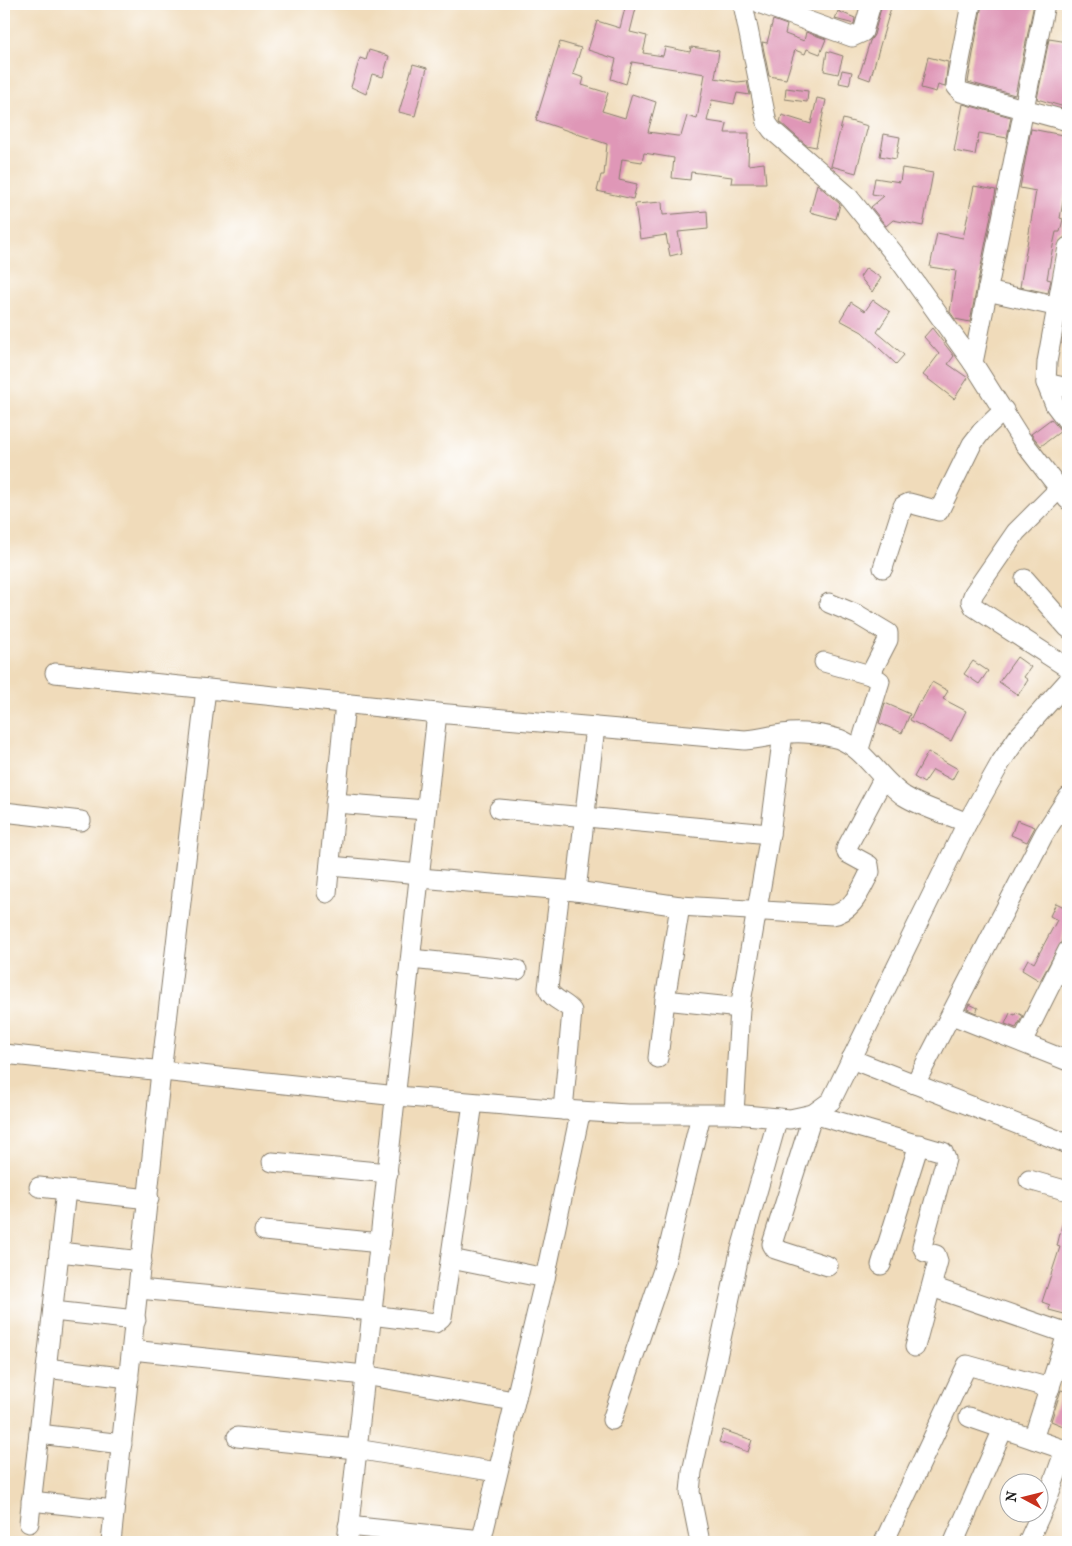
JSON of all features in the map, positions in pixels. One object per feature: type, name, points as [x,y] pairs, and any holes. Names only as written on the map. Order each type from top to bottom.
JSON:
[{"type":"street","points":[[743,4],[767,123],[772,130],[847,196],[900,261],[973,363],[1021,439],[1064,494],[1016,532],[974,593],[971,601],[974,607],[1068,668]]},
{"type":"street","points":[[760,4],[798,10],[852,37],[858,36],[863,32],[871,4]]},
{"type":"street","points":[[971,4],[956,86],[961,92],[1068,121]]},
{"type":"street","points":[[973,363],[1045,4]]},
{"type":"street","points":[[1068,247],[1063,308],[1047,362],[1046,383],[1055,405],[1068,422]]},
{"type":"street","points":[[987,291],[1063,308]]},
{"type":"street","points":[[1046,383],[1068,388]]},
{"type":"street","points":[[883,568],[903,506],[909,503],[939,511],[972,444],[982,431],[1004,410]]},
{"type":"street","points":[[1025,579],[1068,628]]},
{"type":"street","points":[[829,604],[858,615],[888,633],[888,640],[870,674]]},
{"type":"street","points":[[824,662],[870,674],[878,678],[880,686],[858,749]]},
{"type":"street","points":[[55,673],[437,713],[745,740],[764,739],[783,734],[820,735],[839,739],[858,749],[883,779],[905,796],[967,823]]},
{"type":"street","points":[[4,1054],[161,1072],[572,1112],[734,1114],[790,1119],[813,1114],[831,1101],[967,823],[1001,762],[1018,737],[1068,681]]},
{"type":"street","points":[[111,1542],[149,1199],[161,1072],[206,689]]},
{"type":"street","points":[[327,893],[345,703]]},
{"type":"street","points":[[437,713],[397,1096],[364,1375],[348,1534],[482,1541],[545,1278],[572,1112],[572,1011],[569,1006],[553,997],[548,988],[584,816],[595,727]]},
{"type":"street","points":[[734,1114],[740,1008],[770,834],[783,734]]},
{"type":"street","points":[[330,866],[568,891],[680,906],[832,915],[843,914],[849,908],[870,872],[870,868],[847,853],[846,849],[883,779]]},
{"type":"street","points":[[915,1084],[1044,834],[1068,797]]},
{"type":"street","points":[[335,802],[426,810]]},
{"type":"street","points":[[499,809],[770,834]]},
{"type":"street","points":[[4,812],[81,821]]},
{"type":"street","points":[[658,1058],[664,1000],[680,906]]},
{"type":"street","points":[[1022,1042],[1068,950]]},
{"type":"street","points":[[411,959],[518,970]]},
{"type":"street","points":[[664,1000],[740,1008]]},
{"type":"street","points":[[952,1014],[1068,1061]]},
{"type":"street","points":[[851,1059],[1068,1144]]},
{"type":"street","points":[[139,1289],[372,1313],[435,1323],[440,1321],[474,1103]]},
{"type":"street","points":[[813,1114],[919,1144],[946,1155],[922,1246],[925,1252],[938,1258],[932,1288],[915,1347]]},
{"type":"street","points":[[813,1114],[772,1244],[776,1249],[828,1266]]},
{"type":"street","points":[[612,1420],[664,1267],[701,1115]]},
{"type":"street","points":[[700,1542],[690,1492],[692,1472],[739,1256],[778,1118]]},
{"type":"street","points":[[881,1265],[919,1144]]},
{"type":"street","points":[[272,1162],[388,1173]]},
{"type":"street","points":[[1030,1180],[1068,1192]]},
{"type":"street","points":[[39,1187],[149,1199]]},
{"type":"street","points":[[29,1524],[66,1190]]},
{"type":"street","points":[[264,1231],[380,1243]]},
{"type":"street","points":[[59,1252],[142,1261]]},
{"type":"street","points":[[451,1259],[545,1278]]},
{"type":"street","points":[[932,1288],[1068,1333],[1033,1439]]},
{"type":"street","points":[[53,1311],[136,1320]]},
{"type":"street","points":[[132,1350],[364,1375],[514,1401]]},
{"type":"street","points":[[884,1542],[967,1365],[1050,1388]]},
{"type":"street","points":[[46,1368],[129,1378]]},
{"type":"street","points":[[969,1417],[1067,1450],[1028,1542]]},
{"type":"street","points":[[954,1542],[1003,1429]]},
{"type":"street","points":[[39,1434],[122,1444]]},
{"type":"street","points":[[237,1437],[356,1449],[498,1472]]},
{"type":"street","points":[[32,1501],[114,1510]]},
{"type":"building","points":[[626,4],[637,4],[630,32],[647,36],[643,53],[663,56],[665,47],[690,52],[691,47],[719,51],[715,78],[737,82],[747,81],[750,95],[737,93],[734,104],[712,100],[707,121],[727,124],[725,133],[749,133],[748,165],[764,163],[766,183],[731,183],[732,177],[691,172],[690,180],[672,178],[674,158],[644,153],[642,162],[622,159],[619,180],[637,184],[633,199],[597,191],[601,175],[604,175],[607,144],[536,120],[560,42],[581,48],[573,74],[584,78],[582,85],[608,93],[602,111],[625,118],[632,94],[656,102],[648,132],[681,136],[687,116],[697,119],[705,74],[632,62],[626,84],[611,79],[616,59],[588,50],[597,21],[620,28]]},
{"type":"building","points":[[882,4],[892,4],[870,80],[859,76],[870,41],[874,35]]},
{"type":"building","points":[[982,4],[1034,4],[1015,95],[968,82]]},
{"type":"building","points":[[838,11],[855,18],[854,24],[835,19]]},
{"type":"building","points":[[773,20],[787,25],[785,34],[804,41],[806,32],[826,39],[820,54],[807,49],[805,54],[795,50],[786,79],[769,76],[762,42],[767,43]]},
{"type":"building","points":[[1049,39],[1068,42],[1068,108],[1037,99]]},
{"type":"building","points":[[369,50],[389,56],[383,77],[372,74],[366,94],[351,87],[360,58],[366,60]]},
{"type":"building","points":[[827,51],[843,56],[838,74],[824,71]]},
{"type":"building","points":[[928,57],[948,62],[945,87],[938,85],[936,92],[921,88]]},
{"type":"building","points":[[413,64],[427,68],[415,116],[399,112]]},
{"type":"building","points":[[842,70],[852,72],[849,85],[839,83]]},
{"type":"building","points":[[786,88],[808,91],[807,102],[785,99]]},
{"type":"building","points":[[817,98],[826,100],[816,147],[806,145],[780,122],[782,115],[811,124]]},
{"type":"building","points":[[963,104],[1011,117],[1007,138],[979,133],[975,155],[954,151]]},
{"type":"building","points":[[843,119],[868,126],[856,173],[831,166]]},
{"type":"building","points":[[1031,129],[1068,136],[1068,176],[1060,218],[1063,219],[1060,232],[1056,232],[1053,246],[1047,279],[1051,280],[1048,293],[1020,287],[1036,191],[1020,188]]},
{"type":"building","points":[[884,134],[900,137],[896,159],[880,156]]},
{"type":"building","points":[[902,168],[933,173],[923,226],[893,220],[886,226],[871,207],[884,196],[872,194],[875,178],[900,182]]},
{"type":"building","points":[[817,184],[840,204],[836,219],[810,212]]},
{"type":"building","points":[[974,186],[996,190],[970,322],[955,319],[950,312],[956,271],[930,267],[937,233],[963,238]]},
{"type":"building","points":[[662,202],[663,215],[707,211],[708,229],[678,232],[682,253],[670,256],[666,235],[640,239],[635,204]]},
{"type":"building","points":[[866,268],[881,278],[872,292],[860,277]]},
{"type":"building","points":[[873,300],[890,312],[877,332],[904,355],[896,364],[862,332],[840,320],[851,302],[865,311]]},
{"type":"building","points":[[1066,320],[1068,320],[1068,345],[1062,344]]},
{"type":"building","points":[[932,328],[954,356],[948,364],[968,378],[954,399],[923,375],[939,354],[924,337]]},
{"type":"building","points":[[1051,419],[1061,431],[1041,446],[1031,434]]},
{"type":"building","points":[[1017,657],[1031,667],[1024,677],[1028,680],[1018,695],[999,682]]},
{"type":"building","points":[[973,661],[988,671],[979,684],[964,674]]},
{"type":"building","points":[[932,682],[948,691],[943,699],[966,711],[951,741],[910,720],[919,701],[921,702]]},
{"type":"building","points":[[885,703],[910,714],[902,733],[879,723]]},
{"type":"building","points":[[928,752],[958,769],[952,780],[933,770],[924,783],[914,777]]},
{"type":"building","points":[[1017,820],[1035,827],[1027,842],[1011,835]]},
{"type":"building","points":[[1067,901],[1068,926],[1065,924],[1062,941],[1040,981],[1022,970],[1028,959],[1034,963],[1057,920],[1050,916],[1056,903],[1064,907]]},
{"type":"building","points":[[969,1004],[978,1008],[976,1013],[967,1009]]},
{"type":"building","points":[[1016,1012],[1023,1016],[1016,1028],[1005,1024],[1010,1013],[1015,1015]]},
{"type":"building","points":[[1064,1217],[1068,1217],[1068,1315],[1049,1310],[1050,1305],[1042,1302],[1060,1247],[1057,1246]]},
{"type":"building","points":[[1061,1390],[1068,1392],[1068,1428],[1051,1421]]},
{"type":"building","points":[[723,1430],[752,1440],[748,1452],[719,1442]]}]
